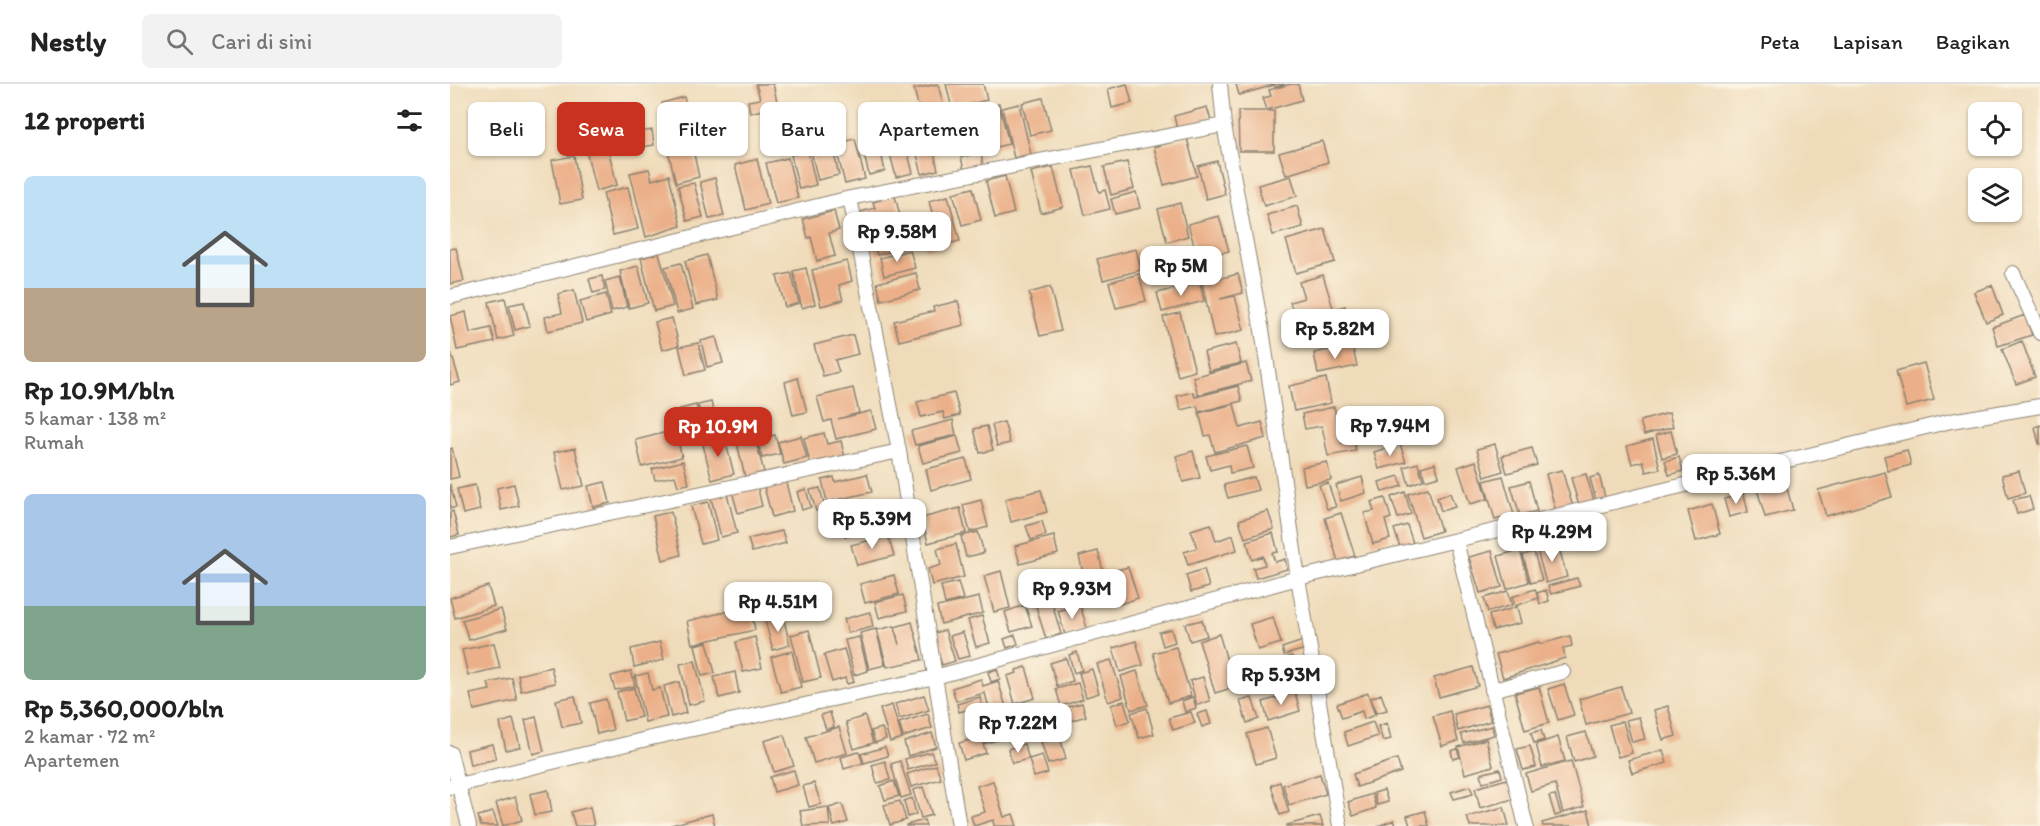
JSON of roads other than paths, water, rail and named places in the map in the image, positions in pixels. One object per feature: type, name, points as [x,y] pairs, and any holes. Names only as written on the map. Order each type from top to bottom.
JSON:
[{"type":"street","points":[[1220,84],[1224,125],[1263,336],[1298,578],[1340,826]]},
{"type":"street","points":[[450,297],[850,198],[1224,125]]},
{"type":"street","points":[[850,198],[899,451],[959,826]]},
{"type":"street","points":[[2013,273],[2040,333]]},
{"type":"street","points":[[454,786],[651,738],[935,677],[1298,578],[1951,422],[2040,406]]},
{"type":"street","points":[[450,547],[899,451]]},
{"type":"street","points":[[1456,541],[1526,826]]},
{"type":"street","points":[[1492,690],[1563,672]]},
{"type":"street","points":[[450,753],[454,786],[469,826]]}]
